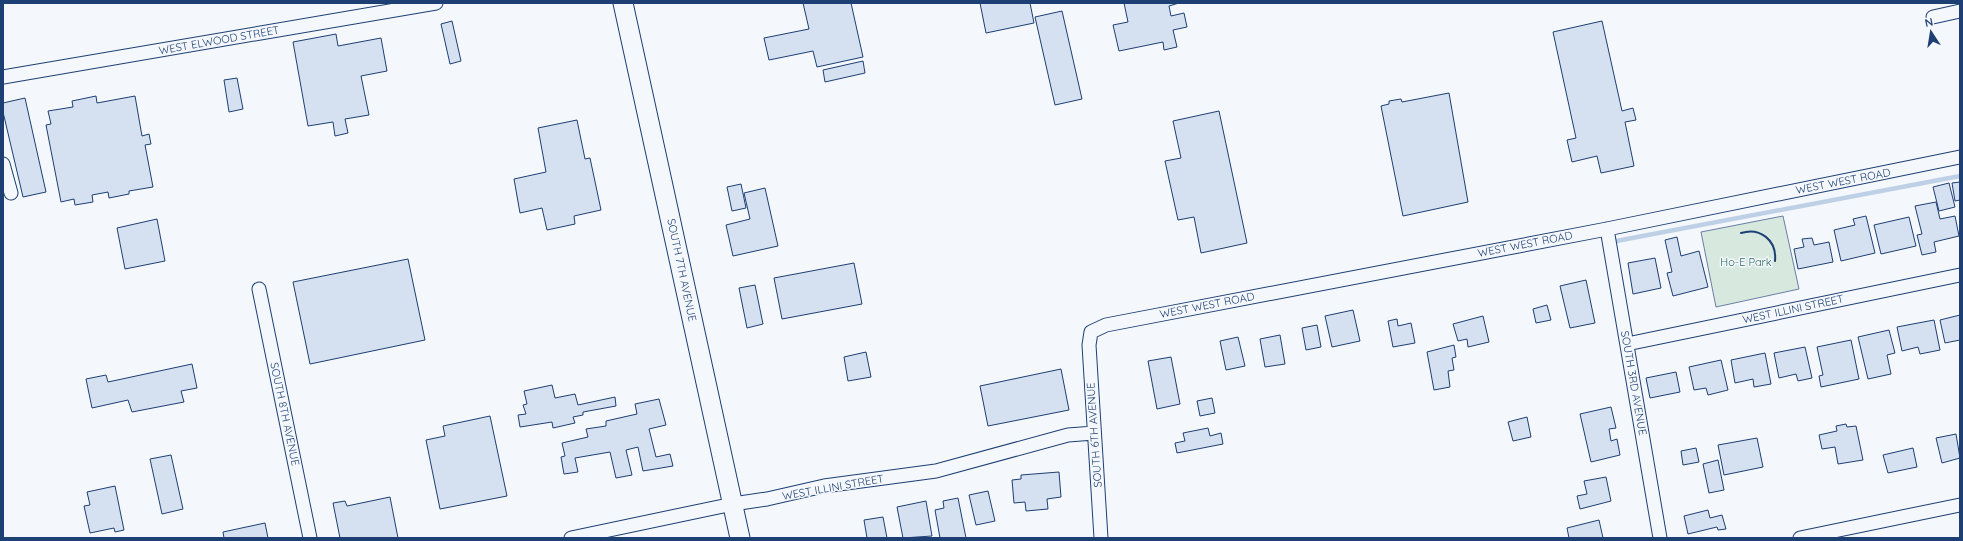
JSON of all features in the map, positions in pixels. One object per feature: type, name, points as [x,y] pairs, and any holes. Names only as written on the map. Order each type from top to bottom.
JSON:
[{"type":"main road","name":"SOUTH 7TH AVENUE","points":[[623,3],[740,538]]},
{"type":"street","name":"WEST ELWOOD STREET","points":[[3,77],[436,3]]},
{"type":"street","points":[[1933,17],[1960,11]]},
{"type":"street","name":"WEST WEST ROAD","points":[[1090,332],[1106,325],[1606,229],[1960,157]]},
{"type":"street","points":[[3,164],[11,193]]},
{"type":"street","name":"SOUTH 3RD AVENUE","points":[[1606,229],[1660,538]]},
{"type":"street","name":"WEST ILLINI STREET","points":[[1627,344],[1960,275]]},
{"type":"street","name":"SOUTH 8TH AVENUE","points":[[259,289],[310,538]]},
{"type":"street","name":"SOUTH 6TH AVENUE","points":[[1090,332],[1088,345],[1101,538]]},
{"type":"street","name":"WEST ILLINI STREET","points":[[571,538],[733,504],[767,499],[824,486],[936,471],[1068,435],[1094,433]]},
{"type":"street","points":[[1800,538],[1960,505]]},
{"type":"green space","name":"Ho-E Park","points":[[1783,216],[1799,289],[1716,307],[1701,232]]},
{"type":"building","points":[[803,3],[851,3],[863,57],[817,67],[813,51],[769,60],[764,38],[809,29]]},
{"type":"building","points":[[980,3],[1030,3],[1034,23],[986,33]]},
{"type":"building","points":[[1124,3],[1179,3],[1169,6],[1171,16],[1184,13],[1187,27],[1173,30],[1177,47],[1164,50],[1163,42],[1119,51],[1113,25],[1128,22]]},
{"type":"building","points":[[1062,11],[1082,99],[1055,105],[1035,17]]},
{"type":"building","points":[[452,21],[461,61],[450,64],[441,24]]},
{"type":"building","points":[[1602,21],[1622,111],[1633,108],[1636,120],[1625,122],[1634,166],[1601,173],[1597,156],[1572,162],[1567,140],[1576,138],[1553,32]]},
{"type":"building","points":[[336,34],[338,46],[381,38],[387,71],[361,76],[369,115],[345,119],[348,133],[335,136],[333,122],[308,126],[293,42]]},
{"type":"building","points":[[863,61],[865,73],[825,82],[823,70]]},
{"type":"building","points":[[237,78],[243,109],[229,112],[224,80]]},
{"type":"building","points":[[1449,93],[1468,202],[1403,216],[1381,106],[1389,104],[1389,101],[1401,99],[1402,102]]},
{"type":"building","points":[[96,96],[97,103],[135,96],[142,136],[149,134],[151,144],[145,145],[153,187],[129,191],[129,194],[109,198],[108,192],[92,195],[93,202],[75,205],[74,199],[61,202],[46,125],[51,124],[48,111],[73,107],[72,101]]},
{"type":"building","points":[[25,98],[46,192],[23,197],[3,112],[3,103]]},
{"type":"building","points":[[1219,111],[1247,243],[1201,253],[1194,217],[1178,220],[1165,161],[1181,158],[1173,121]]},
{"type":"building","points":[[577,120],[585,159],[590,158],[601,210],[574,216],[575,224],[547,230],[542,208],[520,213],[514,179],[546,172],[538,128]]},
{"type":"building","points":[[1960,182],[1960,200],[1955,201],[1952,183]]},
{"type":"building","points":[[1949,183],[1955,207],[1939,211],[1933,187]]},
{"type":"building","points":[[741,184],[746,208],[732,211],[727,187]]},
{"type":"building","points":[[765,188],[778,246],[733,256],[726,225],[750,219],[744,193]]},
{"type":"building","points":[[1936,202],[1940,219],[1955,216],[1959,236],[1934,242],[1936,252],[1922,255],[1917,235],[1922,234],[1915,206]]},
{"type":"building","points":[[1866,216],[1875,253],[1841,261],[1834,230],[1855,225],[1853,219]]},
{"type":"building","points":[[1909,217],[1916,246],[1881,254],[1874,225]]},
{"type":"building","points":[[157,219],[165,261],[125,269],[117,228]]},
{"type":"building","points":[[1677,237],[1681,256],[1699,251],[1708,287],[1673,296],[1667,273],[1672,272],[1665,240]]},
{"type":"building","points":[[1812,238],[1814,245],[1829,242],[1833,262],[1798,269],[1794,249],[1804,247],[1802,239]]},
{"type":"building","points":[[1655,258],[1661,288],[1633,294],[1628,263]]},
{"type":"building","points":[[408,259],[425,340],[310,364],[293,282]]},
{"type":"building","points":[[854,263],[862,304],[782,319],[774,278]]},
{"type":"building","points":[[1586,280],[1595,323],[1570,328],[1560,286]]},
{"type":"building","points":[[755,285],[763,324],[747,328],[739,288]]},
{"type":"building","points":[[1547,305],[1551,320],[1536,323],[1533,309]]},
{"type":"building","points":[[1353,310],[1360,341],[1332,347],[1325,316]]},
{"type":"building","points":[[1960,315],[1960,340],[1945,343],[1940,320]]},
{"type":"building","points":[[1483,316],[1489,342],[1468,347],[1467,339],[1458,341],[1453,324]]},
{"type":"building","points":[[1397,319],[1398,326],[1411,323],[1415,343],[1393,347],[1388,321]]},
{"type":"building","points":[[1934,320],[1940,350],[1920,354],[1918,347],[1902,351],[1897,327]]},
{"type":"building","points":[[1317,325],[1321,347],[1306,350],[1302,328]]},
{"type":"building","points":[[1889,330],[1895,353],[1887,355],[1891,374],[1868,379],[1858,337]]},
{"type":"building","points":[[1280,335],[1285,364],[1265,367],[1260,339]]},
{"type":"building","points":[[1238,337],[1245,366],[1226,370],[1220,341]]},
{"type":"building","points":[[1851,340],[1859,379],[1821,387],[1819,376],[1823,375],[1817,347]]},
{"type":"building","points":[[1454,345],[1456,357],[1452,358],[1454,370],[1448,371],[1450,387],[1434,390],[1427,352]]},
{"type":"building","points":[[1805,347],[1812,378],[1798,381],[1796,374],[1779,378],[1774,353]]},
{"type":"building","points":[[866,352],[871,377],[848,381],[844,357]]},
{"type":"building","points":[[1765,353],[1771,384],[1754,387],[1753,379],[1735,383],[1731,360]]},
{"type":"building","points":[[1171,357],[1180,404],[1157,409],[1148,361]]},
{"type":"building","points":[[1721,360],[1728,390],[1708,395],[1706,388],[1694,390],[1689,367]]},
{"type":"building","points":[[192,364],[197,388],[181,391],[184,402],[132,412],[128,400],[92,408],[86,379],[106,375],[108,382]]},
{"type":"building","points":[[1061,369],[1069,410],[988,426],[980,386]]},
{"type":"building","points":[[1676,372],[1680,392],[1650,398],[1646,378]]},
{"type":"building","points":[[552,385],[555,398],[575,394],[578,405],[615,397],[616,406],[583,412],[583,415],[573,417],[575,423],[553,428],[552,422],[520,427],[518,415],[526,414],[523,405],[527,404],[524,391]]},
{"type":"building","points":[[1212,398],[1215,413],[1200,416],[1197,401]]},
{"type":"building","points":[[659,399],[666,425],[649,429],[656,457],[670,454],[673,466],[643,471],[638,447],[626,450],[632,475],[616,478],[610,452],[575,458],[578,472],[564,474],[561,457],[565,456],[562,443],[588,437],[586,429],[606,426],[606,421],[637,414],[635,404]]},
{"type":"building","points":[[1611,407],[1616,428],[1609,429],[1611,441],[1617,439],[1620,455],[1591,462],[1580,414]]},
{"type":"building","points":[[490,416],[507,496],[440,509],[426,440],[445,436],[443,426]]},
{"type":"building","points":[[1527,417],[1531,437],[1513,441],[1508,422]]},
{"type":"building","points":[[1846,424],[1847,427],[1856,426],[1863,460],[1838,464],[1835,447],[1822,449],[1819,435],[1837,431],[1836,426]]},
{"type":"building","points":[[1208,428],[1210,436],[1221,433],[1223,444],[1177,453],[1175,443],[1185,441],[1183,433]]},
{"type":"building","points":[[1956,434],[1960,458],[1942,463],[1936,438]]},
{"type":"building","points":[[1757,438],[1763,467],[1724,475],[1718,445]]},
{"type":"building","points":[[1696,448],[1699,462],[1683,465],[1681,451]]},
{"type":"building","points":[[1913,448],[1917,467],[1888,473],[1883,455]]},
{"type":"building","points":[[171,455],[183,509],[162,514],[150,459]]},
{"type":"building","points":[[1718,460],[1724,490],[1709,493],[1703,464]]},
{"type":"building","points":[[1059,472],[1061,497],[1047,499],[1048,509],[1026,511],[1025,502],[1014,503],[1012,480],[1021,479],[1021,475]]},
{"type":"building","points":[[1606,477],[1611,501],[1580,509],[1577,496],[1587,494],[1584,481]]},
{"type":"building","points":[[115,486],[124,530],[115,532],[114,528],[90,533],[84,506],[90,505],[87,492]]},
{"type":"building","points":[[988,491],[995,521],[976,525],[969,495]]},
{"type":"building","points":[[390,497],[398,538],[340,538],[333,503],[345,501],[347,506]]},
{"type":"building","points":[[958,498],[966,538],[940,538],[935,510],[944,508],[943,501]]},
{"type":"building","points":[[926,501],[932,536],[903,538],[897,507]]},
{"type":"building","points":[[1708,510],[1710,518],[1722,515],[1726,529],[1718,530],[1717,527],[1688,534],[1684,516]]},
{"type":"building","points":[[883,517],[887,538],[867,538],[864,520]]},
{"type":"building","points":[[1599,520],[1603,538],[1569,538],[1567,528]]},
{"type":"building","points":[[265,523],[268,538],[224,538],[223,532]]},
{"type":"waterway","points":[[1611,242],[1960,176]]},
{"type":"wall","points":[[1741,233],[1755,232],[1766,237],[1773,247],[1775,261]]}]
